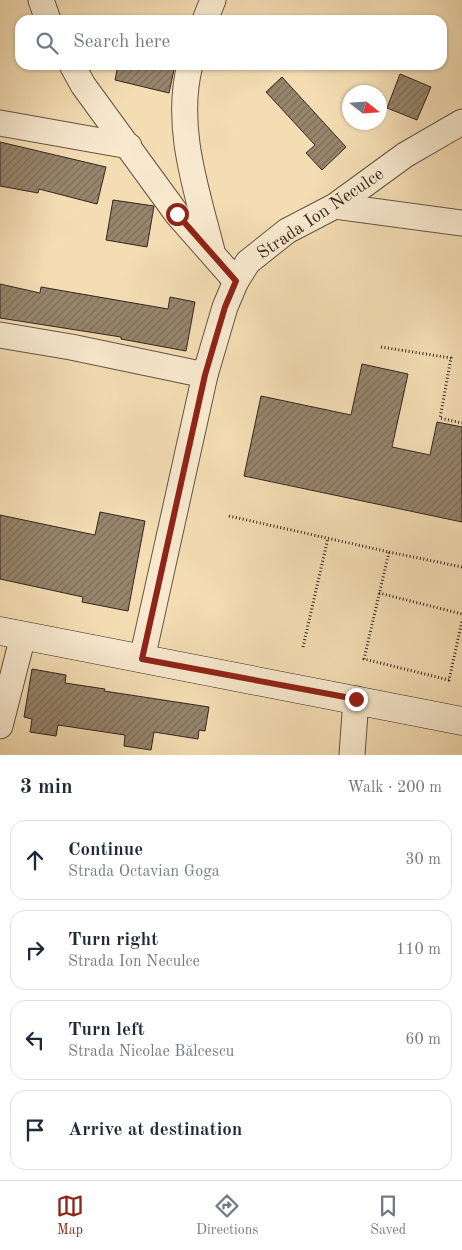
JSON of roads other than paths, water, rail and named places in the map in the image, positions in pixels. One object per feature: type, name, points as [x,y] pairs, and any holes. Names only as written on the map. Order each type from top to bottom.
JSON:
[{"type":"main road","points":[[11,633],[462,721]]},
{"type":"street","points":[[41,0],[46,15]]},
{"type":"street","points":[[207,15],[213,0]]},
{"type":"street","points":[[75,70],[83,85],[177,214],[236,281]]},
{"type":"street","points":[[189,70],[184,89],[186,143],[213,256]]},
{"type":"street","name":"Strada Ion Neculce","points":[[142,659],[205,375],[225,307],[236,281],[248,262],[270,244],[312,216],[335,206],[405,155],[462,122]]},
{"type":"street","points":[[0,124],[129,146]]},
{"type":"street","points":[[335,206],[462,223]]},
{"type":"street","points":[[0,335],[71,347],[205,375]]},
{"type":"street","points":[[0,726],[11,633]]},
{"type":"street","points":[[352,755],[356,699]]}]
